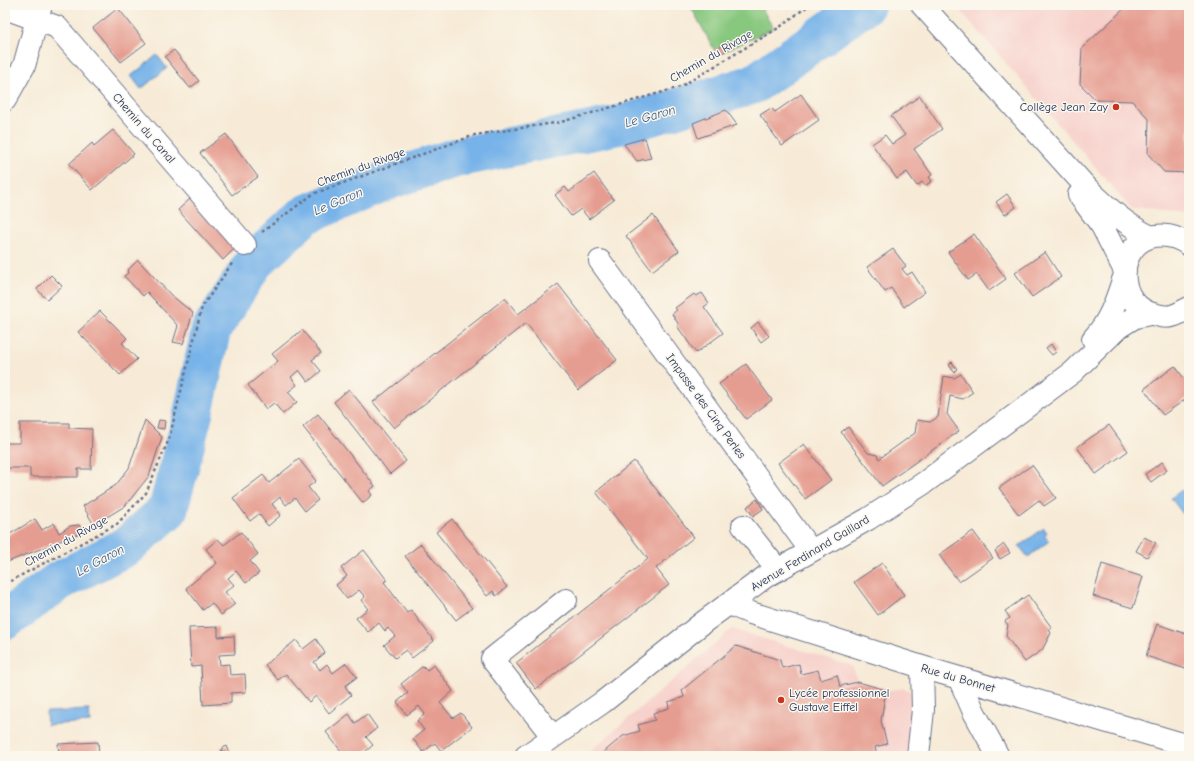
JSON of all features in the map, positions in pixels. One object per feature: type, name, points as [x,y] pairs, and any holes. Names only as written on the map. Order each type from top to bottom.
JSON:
[{"type":"street","name":"Chemin du Canal","points":[[5,8],[37,10],[57,27],[245,245]]},
{"type":"street","points":[[5,100],[24,66],[37,10]]},
{"type":"street","points":[[927,10],[1056,154],[1114,214],[1136,230],[1151,237],[1164,235],[1186,238]]},
{"type":"street","points":[[1056,154],[1080,197],[1102,226],[1124,275],[1130,298],[1141,310],[1150,314],[1163,317],[1184,315]]},
{"type":"street","name":"Avenue Ferdinand Gaillard","points":[[1038,397],[1065,366],[1102,330],[1115,306],[1124,275],[1126,260],[1137,245],[1151,237]]},
{"type":"street","name":"Impasse des Cinq Perles","points":[[600,261],[811,551]]},
{"type":"street","name":"Avenue Ferdinand Gaillard","points":[[526,756],[603,702],[729,604],[778,570],[868,519],[924,483],[1073,372],[1119,327],[1135,317],[1150,314]]},
{"type":"street","points":[[743,526],[778,570]]},
{"type":"street","points":[[553,737],[492,659],[566,600]]},
{"type":"street","name":"Rue du Bonnet","points":[[729,604],[922,667],[1189,746]]},
{"type":"street","points":[[918,756],[923,710],[922,667]]},
{"type":"street","points":[[959,678],[974,712],[998,756]]},
{"type":"path","name":"Chemin du Rivage","points":[[5,584],[117,524],[146,493],[169,439],[202,307],[245,245],[313,194],[467,138],[561,122],[680,87],[780,27],[809,5]]},
{"type":"shaded area","name":"Collège Jean Zay","points":[[956,5],[1189,5],[1189,215],[1186,217],[1131,209]]},
{"type":"shaded area","name":"Lycée professionnel Gustave Eiffel","points":[[732,629],[853,666],[857,680],[890,690],[904,688],[911,692],[914,708],[909,756],[586,756]]},
{"type":"green space","points":[[690,5],[760,5],[773,28],[717,55]]},
{"type":"water","points":[[157,55],[167,68],[141,89],[131,76]]},
{"type":"water","points":[[1182,490],[1189,499],[1189,522],[1171,498]]},
{"type":"water","points":[[1044,528],[1047,533],[1044,535],[1049,541],[1028,557],[1019,546]]},
{"type":"water","points":[[89,710],[90,722],[47,725],[46,712]]},
{"type":"building","points":[[1128,5],[1189,5],[1189,173],[1164,172],[1148,154],[1149,119],[1132,101],[1096,100],[1080,84],[1082,48]]},
{"type":"building","points":[[118,8],[146,43],[121,62],[93,28]]},
{"type":"building","points":[[724,45],[726,51],[717,55],[714,50]]},
{"type":"building","points":[[174,50],[199,81],[190,88],[165,57]]},
{"type":"building","points":[[801,94],[819,120],[782,146],[760,115],[771,108],[775,112]]},
{"type":"building","points":[[920,96],[942,129],[914,149],[932,175],[929,177],[932,181],[925,186],[922,182],[917,186],[907,172],[897,179],[872,144],[885,135],[892,144],[905,135],[891,116]]},
{"type":"building","points":[[726,110],[737,125],[698,138],[693,123]]},
{"type":"building","points":[[113,130],[134,154],[92,190],[69,164],[92,143],[94,146]]},
{"type":"building","points":[[226,134],[258,177],[232,195],[200,153]]},
{"type":"building","points":[[645,138],[651,158],[637,161],[624,144]]},
{"type":"building","points":[[594,173],[614,200],[589,219],[581,209],[571,216],[555,195],[565,187],[569,192]]},
{"type":"building","points":[[1007,194],[1016,207],[1005,215],[996,202]]},
{"type":"building","points":[[192,197],[235,248],[223,260],[178,210]]},
{"type":"building","points":[[653,215],[679,251],[652,271],[626,236]]},
{"type":"building","points":[[974,234],[1006,279],[989,291],[977,274],[968,280],[948,252]]},
{"type":"building","points":[[893,249],[906,266],[902,269],[907,275],[912,272],[925,292],[904,307],[891,288],[885,292],[867,267]]},
{"type":"building","points":[[1045,252],[1061,277],[1032,297],[1015,273]]},
{"type":"building","points":[[138,260],[171,295],[193,313],[183,344],[173,342],[178,326],[147,292],[143,296],[124,276]]},
{"type":"building","points":[[51,275],[62,286],[47,300],[37,289]]},
{"type":"building","points":[[558,284],[617,360],[578,390],[526,323],[394,428],[373,402],[505,298],[518,314]]},
{"type":"building","points":[[702,293],[709,303],[704,307],[723,333],[696,353],[677,326],[679,325],[672,314],[677,310],[675,308],[694,294],[696,296]]},
{"type":"building","points":[[100,311],[127,338],[122,343],[137,359],[120,375],[78,332]]},
{"type":"building","points":[[758,322],[769,336],[761,342],[751,328]]},
{"type":"building","points":[[302,330],[321,353],[312,360],[321,371],[308,382],[299,370],[291,377],[297,385],[288,392],[297,402],[283,414],[274,403],[266,409],[248,385],[278,361],[272,354]]},
{"type":"building","points":[[1051,344],[1056,352],[1052,355],[1046,348]]},
{"type":"building","points":[[952,362],[957,369],[954,372],[949,365]]},
{"type":"building","points":[[746,364],[772,400],[746,419],[719,384]]},
{"type":"building","points":[[1175,366],[1189,385],[1189,397],[1163,415],[1144,389]]},
{"type":"building","points":[[961,374],[973,392],[963,399],[950,396],[947,414],[959,431],[882,486],[841,432],[848,427],[868,453],[877,455],[879,459],[915,433],[917,420],[930,422],[938,417],[944,376],[954,378]]},
{"type":"building","points":[[349,389],[406,461],[390,474],[334,402]]},
{"type":"building","points":[[318,414],[375,486],[369,491],[372,495],[363,503],[303,427]]},
{"type":"building","points":[[145,420],[162,437],[149,476],[125,506],[94,525],[83,506],[116,485],[129,468]]},
{"type":"building","points":[[159,420],[165,421],[164,429],[157,428]]},
{"type":"building","points":[[20,423],[69,423],[69,428],[92,429],[91,469],[78,469],[78,477],[30,477],[30,468],[5,468],[5,443],[20,443]]},
{"type":"building","points":[[1109,425],[1128,451],[1096,474],[1077,447]]},
{"type":"building","points":[[804,444],[831,480],[805,499],[778,463]]},
{"type":"building","points":[[299,459],[316,481],[308,487],[318,500],[305,511],[295,498],[286,505],[280,497],[272,504],[281,515],[268,526],[259,514],[250,521],[233,498],[263,475],[269,483]]},
{"type":"building","points":[[634,461],[694,537],[656,568],[669,585],[536,689],[516,663],[648,559],[596,492]]},
{"type":"building","points":[[1162,462],[1167,470],[1151,482],[1145,474]]},
{"type":"building","points":[[1032,465],[1056,498],[1044,506],[1039,500],[1019,515],[999,488]]},
{"type":"building","points":[[757,499],[763,509],[753,516],[747,507]]},
{"type":"building","points":[[35,519],[42,530],[54,523],[59,533],[70,526],[79,525],[83,532],[5,563],[5,537]]},
{"type":"building","points":[[452,519],[507,587],[496,596],[493,591],[487,596],[436,532]]},
{"type":"building","points":[[973,531],[993,558],[959,582],[939,555]]},
{"type":"building","points":[[241,532],[258,554],[250,561],[259,573],[246,583],[236,571],[228,578],[234,585],[225,592],[235,604],[221,615],[212,603],[203,610],[186,588],[217,563],[206,549],[218,539],[224,545]]},
{"type":"building","points":[[1144,537],[1156,543],[1147,557],[1136,551]]},
{"type":"building","points":[[421,544],[472,608],[456,620],[405,556]]},
{"type":"building","points":[[1004,544],[1010,553],[1000,559],[995,551]]},
{"type":"building","points":[[364,550],[387,580],[384,582],[407,613],[411,610],[434,641],[412,658],[406,650],[395,658],[384,645],[395,636],[388,628],[385,631],[379,623],[368,632],[356,618],[368,609],[361,600],[365,597],[359,590],[347,599],[336,585],[347,576],[341,568]]},
{"type":"building","points":[[882,563],[904,595],[878,615],[854,582]]},
{"type":"building","points":[[1102,564],[1143,577],[1133,608],[1093,596]]},
{"type":"building","points":[[1028,595],[1052,628],[1049,630],[1051,633],[1042,650],[1025,662],[1006,636],[1008,625],[1005,621],[1010,618],[1005,611]]},
{"type":"building","points":[[1157,624],[1189,635],[1189,660],[1186,669],[1146,656]]},
{"type":"building","points":[[218,627],[218,637],[234,636],[235,654],[219,655],[220,665],[229,664],[230,675],[245,674],[246,692],[231,693],[231,703],[203,705],[201,666],[191,667],[189,628]]},
{"type":"building","points":[[316,639],[325,653],[314,662],[320,670],[327,664],[333,673],[346,663],[357,677],[345,686],[351,695],[329,713],[316,696],[309,702],[286,674],[278,680],[265,665],[296,640],[303,649]]},
{"type":"building","name":"Lycée professionnel Gustave Eiffel","points":[[736,646],[780,660],[782,668],[799,664],[801,674],[818,670],[821,680],[837,675],[840,686],[858,682],[886,690],[881,721],[887,744],[875,747],[877,756],[599,756],[623,736],[640,731],[638,725],[655,720],[653,713],[669,708],[668,702],[684,697],[682,690]]},
{"type":"building","points":[[434,665],[453,691],[440,703],[453,718],[461,713],[472,727],[441,751],[435,743],[423,752],[413,739],[424,730],[417,721],[425,714],[419,706],[407,715],[397,702],[408,693],[401,684],[423,666],[427,670]]},
{"type":"building","points":[[349,714],[355,723],[367,714],[377,728],[366,737],[373,745],[365,752],[368,756],[345,756],[326,732]]},
{"type":"building","points":[[98,742],[99,756],[59,756],[58,744]]},
{"type":"building","points":[[227,746],[231,756],[224,756],[221,749]]},
{"type":"waterway","name":"Le Garon","points":[[5,620],[59,581],[127,546],[168,510],[193,414],[211,330],[254,262],[305,215],[385,181],[455,158],[629,123],[754,84],[865,5]]},
{"type":"place","name":"Collège Jean Zay","points":[[1116,107]]},
{"type":"place","name":"Lycée professionnel Gustave Eiffel","points":[[781,700]]}]
